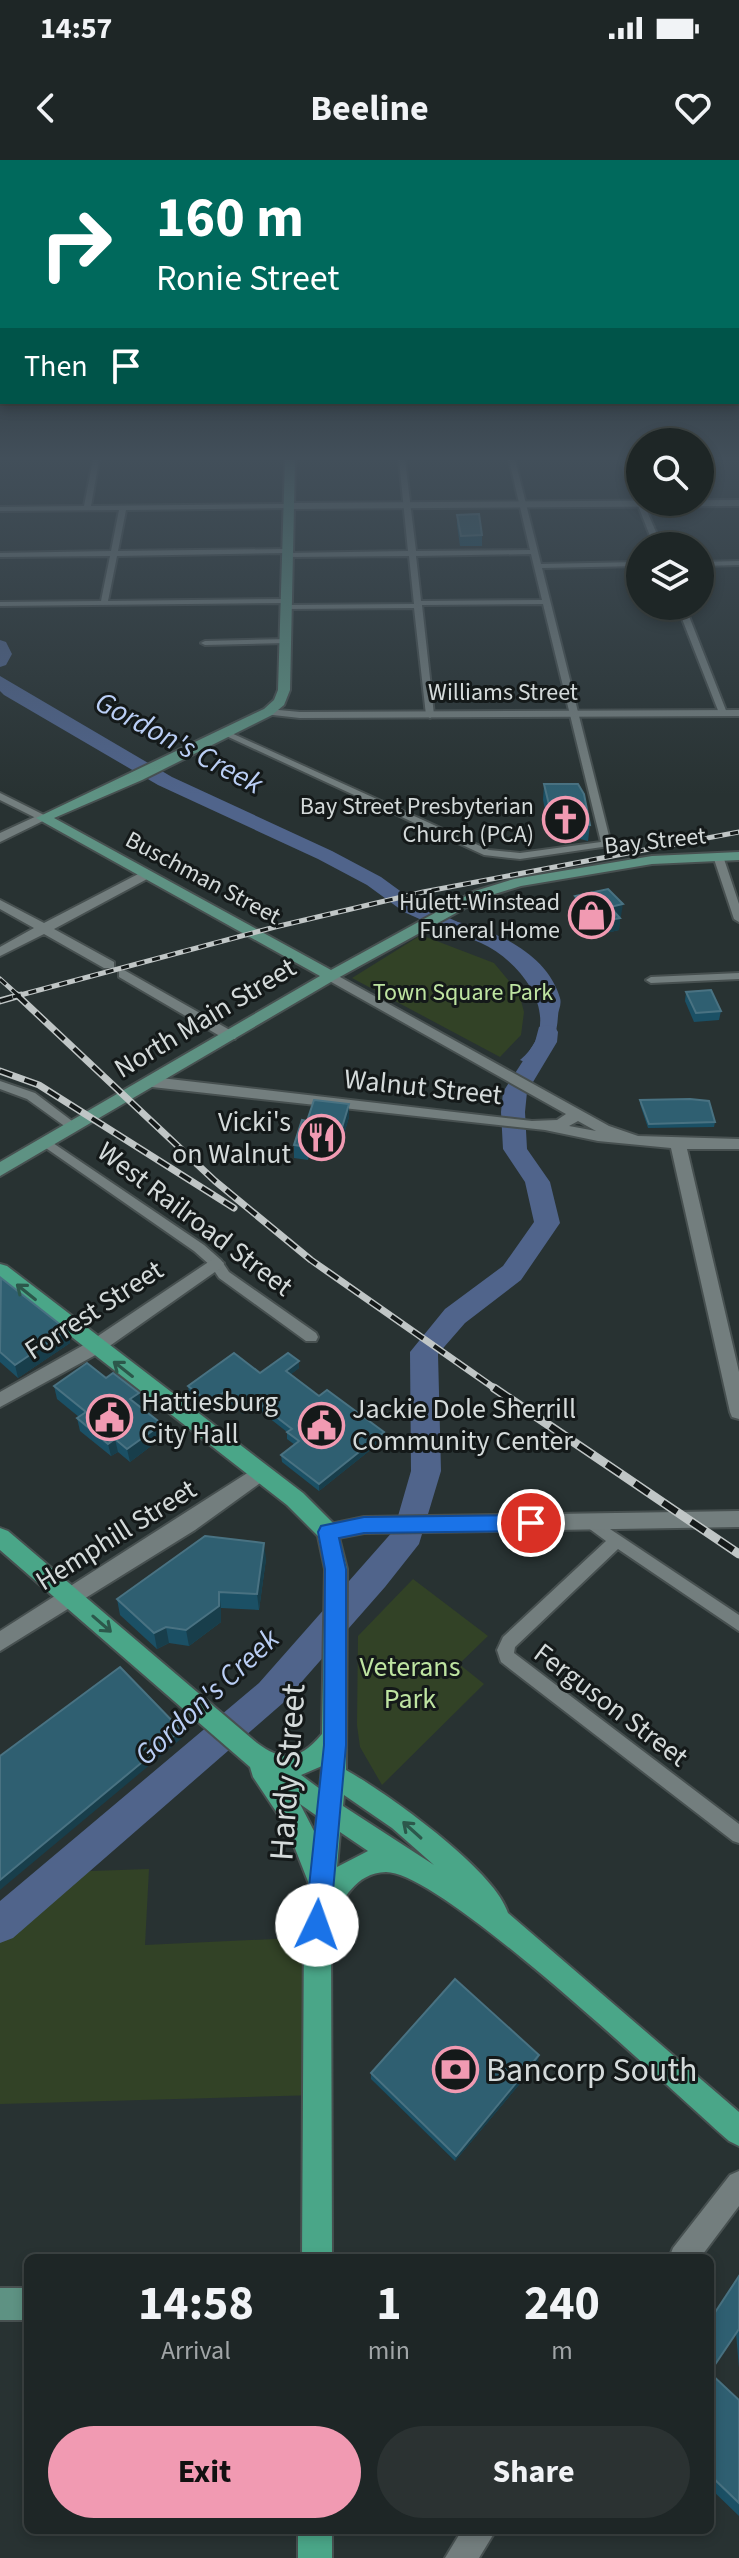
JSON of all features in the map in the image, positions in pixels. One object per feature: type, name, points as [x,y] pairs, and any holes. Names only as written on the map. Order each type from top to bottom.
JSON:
[{"type":"main road","points":[[43,818],[137,777],[268,712],[283,696],[287,572]]},
{"type":"main road","name":"Buschman Street","points":[[43,818],[331,976]]},
{"type":"main road","name":"Bay Street","points":[[440,914],[480,894],[519,882],[658,859],[739,856]]},
{"type":"main road","name":"North Main Street","points":[[0,1170],[440,914]]},
{"type":"main road","points":[[0,1271],[311,1512],[328,1532]]},
{"type":"main road","name":"Hardy Street","points":[[317,2254],[317,1925],[319,1886],[334,1776],[335,1736],[336,1569],[328,1532]]},
{"type":"main road","points":[[0,1537],[248,1751],[330,1811],[509,1929],[739,2131]]},
{"type":"main road","points":[[269,1767],[286,1769],[309,1762],[320,1755],[335,1736]]},
{"type":"main road","points":[[248,1751],[298,1822],[319,1886]]},
{"type":"main road","points":[[334,1776],[367,1793],[406,1824],[470,1882],[509,1929]]},
{"type":"main road","points":[[317,1925],[328,1898],[353,1870],[377,1859],[408,1863]]},
{"type":"main road","points":[[0,2304],[24,2304]]},
{"type":"main road","points":[[315,2534],[315,2558]]},
{"type":"street","points":[[104,603],[111,572]]},
{"type":"street","points":[[414,572],[430,715]]},
{"type":"street","points":[[226,734],[487,853],[520,856],[606,844],[540,572]]},
{"type":"street","points":[[0,604],[548,602]]},
{"type":"street","points":[[686,620],[723,713]]},
{"type":"street","points":[[205,643],[286,641]]},
{"type":"street","name":"Williams Street","points":[[268,712],[300,715],[739,713]]},
{"type":"street","name":"Buschman Street","points":[[0,796],[43,818]]},
{"type":"street","points":[[0,838],[43,818]]},
{"type":"street","points":[[718,856],[739,919]]},
{"type":"street","points":[[0,952],[144,875]]},
{"type":"street","points":[[0,904],[109,965]]},
{"type":"street","points":[[124,974],[230,1036]]},
{"type":"street","name":"Buschman Street","points":[[331,976],[604,1129],[635,1140]]},
{"type":"street","points":[[651,980],[739,976]]},
{"type":"street","name":"Walnut Street","points":[[152,1082],[538,1126],[616,1140],[678,1145],[739,1144]]},
{"type":"street","points":[[0,1085],[31,1096],[74,1127]]},
{"type":"street","name":"Walnut Street","points":[[538,1126],[568,1123],[578,1114]]},
{"type":"street","name":"West Railroad Street","points":[[47,1143],[216,1263],[224,1275],[311,1337]]},
{"type":"street","points":[[678,1145],[739,1412]]},
{"type":"street","name":"Forrest Street","points":[[0,1400],[95,1347],[216,1263]]},
{"type":"street","name":"Hemphill Street","points":[[0,1642],[188,1524],[260,1473]]},
{"type":"street","points":[[328,1532],[364,1525],[739,1519]]},
{"type":"street","points":[[592,1523],[739,1624]]},
{"type":"street","name":"Ferguson Street","points":[[616,1541],[509,1642],[505,1653],[509,1660],[739,1835]]},
{"type":"street","points":[[686,2254],[739,2184]]},
{"type":"street","points":[[460,2558],[478,2534]]},
{"type":"green space","name":"Town Square Park","points":[[421,935],[494,963],[519,993],[524,1012],[521,1035],[500,1057],[352,978]]},
{"type":"green space","name":"Veterans Park","points":[[413,1579],[488,1636],[459,1664],[484,1684],[382,1785],[360,1747],[357,1725],[358,1636]]},
{"type":"green space","points":[[149,1869],[145,1945],[317,1937],[317,2095],[0,2104],[0,1925],[62,1872]]},
{"type":"water","points":[[447,920],[480,928],[514,944],[529,954],[553,981],[560,1001],[556,1030],[550,1050],[538,1068],[520,1060],[534,1045],[540,1028],[534,994],[524,978],[497,952],[481,943],[435,928]]},
{"type":"building","points":[[544,784],[578,784],[584,794],[590,825],[566,820],[558,824],[551,813]]},
{"type":"building","points":[[608,889],[623,904],[610,907],[620,918],[599,922],[575,896]]},
{"type":"building","points":[[711,990],[721,1011],[696,1013],[686,992]]},
{"type":"building","points":[[314,1100],[349,1104],[341,1131],[326,1129],[322,1142],[309,1141],[308,1147],[294,1145],[302,1120],[307,1121]]},
{"type":"building","points":[[640,1100],[709,1101],[715,1122],[649,1124]]},
{"type":"building","points":[[1,1278],[67,1330],[15,1365],[0,1352]]},
{"type":"building","name":"Jackie Dole Sherrill Community Center","points":[[234,1353],[260,1373],[288,1353],[299,1361],[286,1371],[319,1396],[327,1390],[384,1432],[319,1484],[281,1455],[299,1441],[287,1432],[292,1429],[253,1399],[243,1407],[224,1392],[210,1403],[188,1386]]},
{"type":"building","name":"Hattiesburg City Hall","points":[[87,1363],[106,1378],[113,1373],[139,1393],[130,1399],[162,1424],[127,1449],[115,1439],[108,1444],[77,1418],[86,1412],[54,1386]]},
{"type":"building","points":[[205,1536],[264,1543],[257,1594],[219,1592],[219,1606],[186,1630],[166,1627],[154,1633],[117,1599]]},
{"type":"building","points":[[120,1667],[181,1730],[0,1880],[0,1756]]},
{"type":"building","name":"Bancorp South","points":[[455,1979],[539,2055],[456,2156],[371,2073]]},
{"type":"building","points":[[739,2276],[739,2329],[714,2366],[714,2314]]},
{"type":"building","points":[[714,2377],[739,2400],[739,2503],[714,2479]]},
{"type":"waterway","name":"Gordon's Creek","points":[[0,645],[4,654],[0,662]]},
{"type":"waterway","name":"Gordon's Creek","points":[[0,681],[10,691],[165,781],[325,855],[374,881],[411,908],[462,931]]},
{"type":"waterway","name":"Gordon's Creek","points":[[0,1925],[271,1693],[374,1578],[408,1535],[426,1471],[424,1352],[455,1316],[512,1273],[547,1223],[537,1182],[515,1149],[513,1112],[515,1092],[546,1042],[547,1032]]},
{"type":"railway","points":[[18,996],[275,927],[423,892],[739,832]]},
{"type":"railway","points":[[0,979],[18,996]]},
{"type":"railway","points":[[0,1001],[18,996]]},
{"type":"railway","points":[[13,997],[18,996]]},
{"type":"railway","points":[[18,996],[215,1181],[311,1260],[497,1390]]},
{"type":"railway","points":[[0,1071],[39,1085],[234,1208]]},
{"type":"railway","points":[[494,1388],[739,1554]]},
{"type":"place","name":"Bay Street Presbyterian Church (PCA)","points":[[565,820]]},
{"type":"place","name":"Hulett-Winstead Funeral Home","points":[[591,916]]},
{"type":"place","name":"Vicki's on Walnut","points":[[322,1138]]},
{"type":"place","name":"Hattiesburg City Hall","points":[[110,1418]]},
{"type":"place","name":"Jackie Dole Sherrill Community Center","points":[[321,1425]]},
{"type":"place","name":"Bancorp South","points":[[455,2070]]},
{"type":"route","points":[[317,1925],[335,1745],[336,1569],[328,1532],[364,1525],[531,1523]]}]
